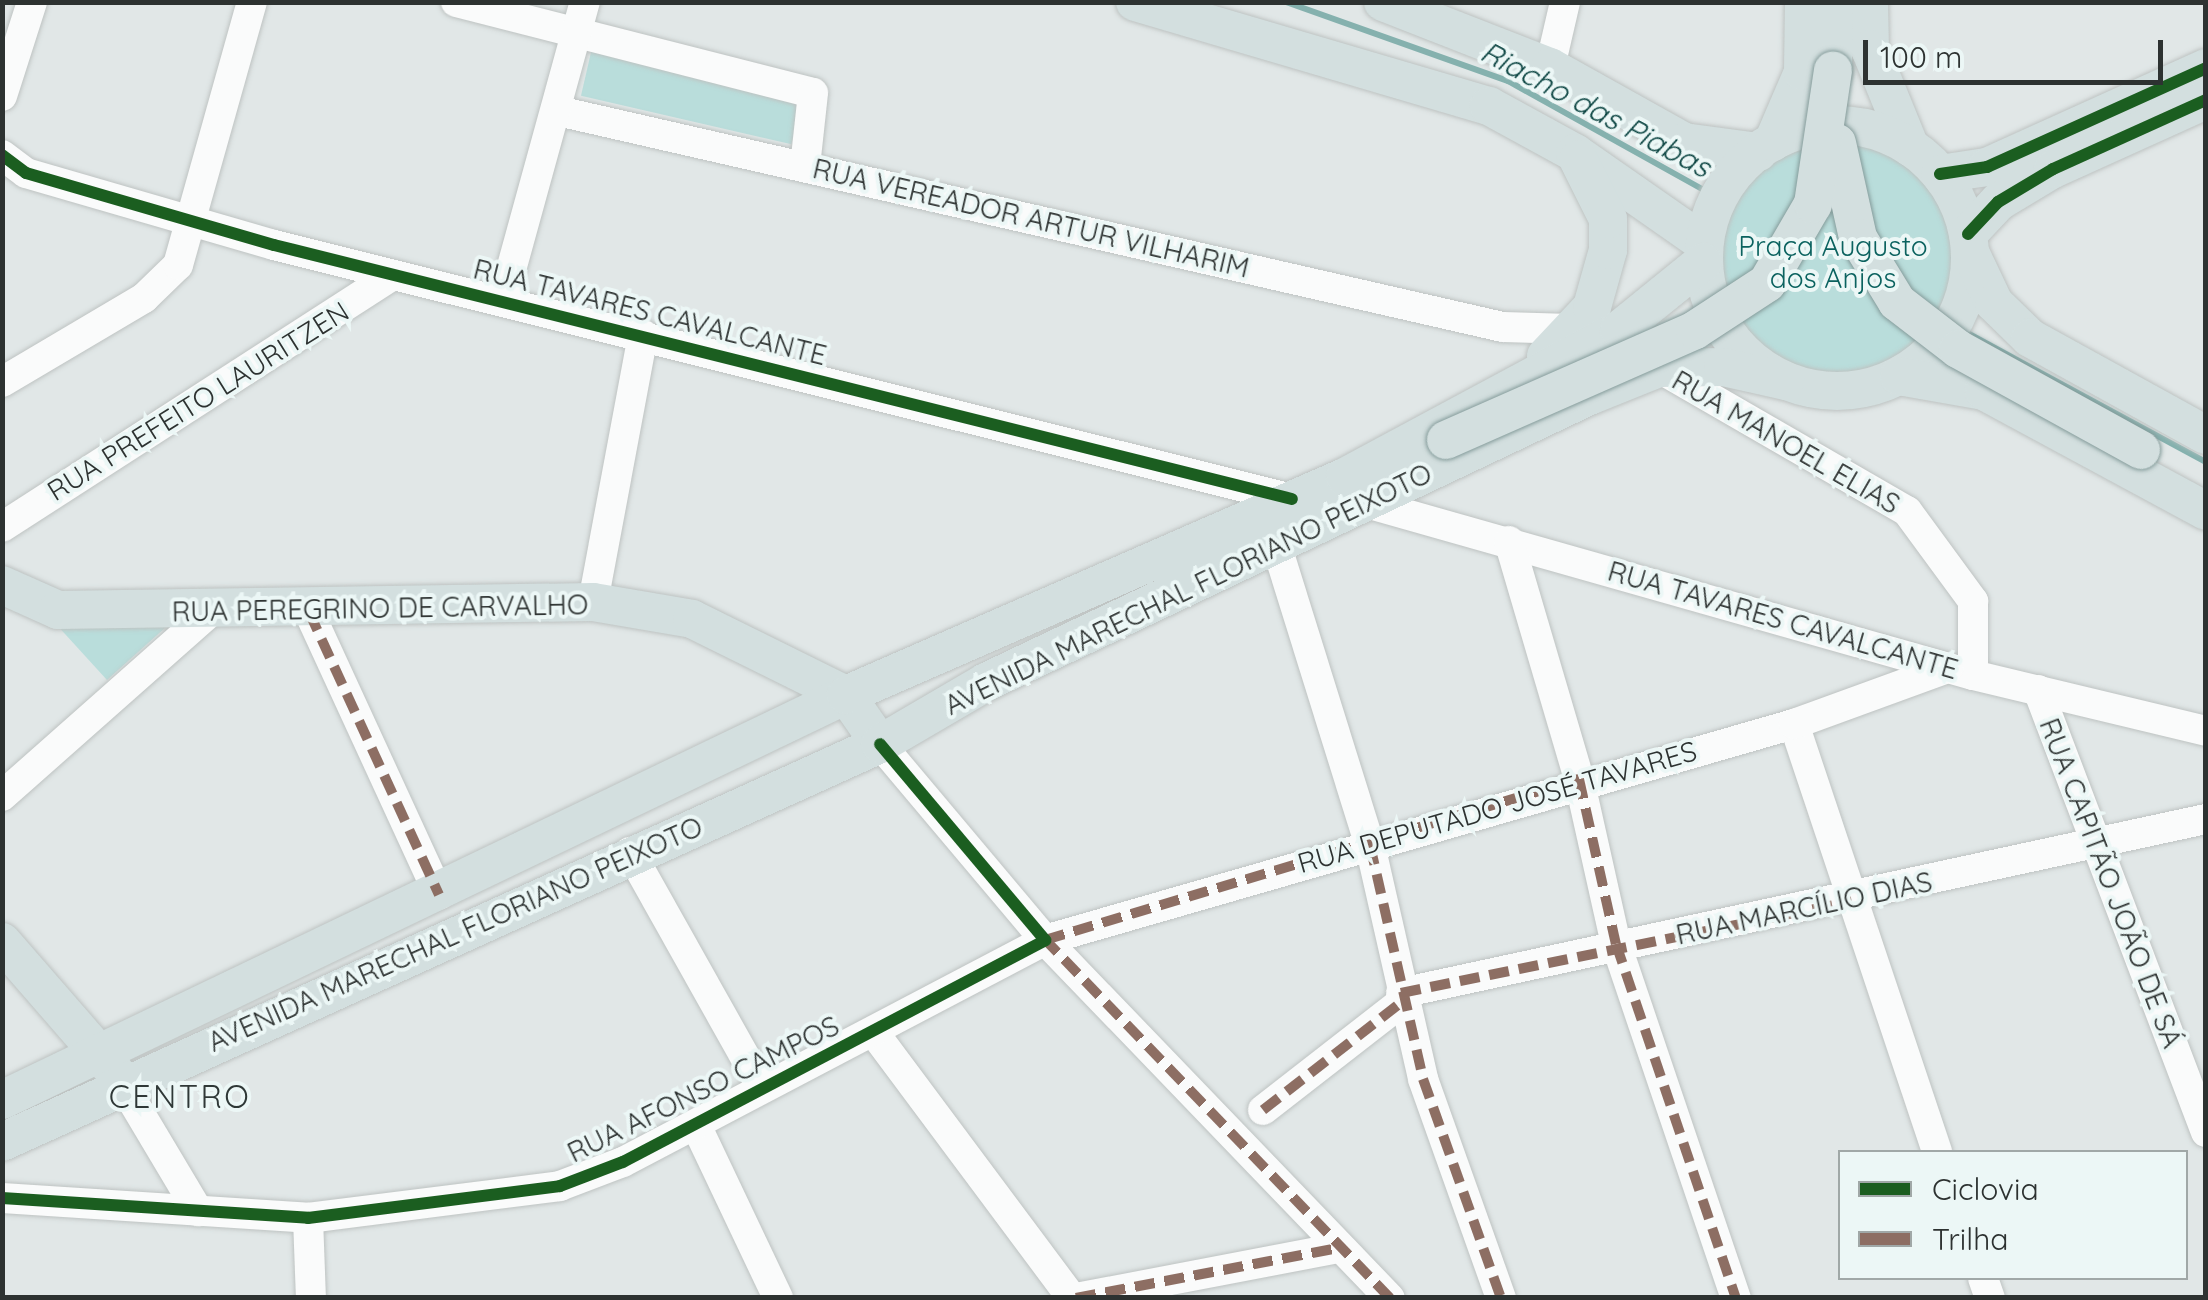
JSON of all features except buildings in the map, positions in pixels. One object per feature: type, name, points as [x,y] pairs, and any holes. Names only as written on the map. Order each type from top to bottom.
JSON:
[{"type":"main road","points":[[1134,2],[1489,106],[1574,152],[1704,253]]},
{"type":"main road","points":[[1383,2],[1550,67],[1684,142],[1766,147],[1828,124],[1910,147]]},
{"type":"main road","points":[[1804,2],[1803,72],[1766,147],[1717,200],[1704,253],[1734,344],[1785,380],[1862,389],[1899,376],[1954,322],[1969,243],[2012,192],[2206,100]]},
{"type":"main road","points":[[1834,2],[1834,70],[1848,212],[1897,302],[1958,349],[2206,488]]},
{"type":"main road","points":[[1868,2],[1870,49],[1910,147],[1940,174],[1994,303],[2030,338],[2201,427]]},
{"type":"main road","points":[[1940,174],[1997,162],[2206,68]]},
{"type":"main road","points":[[1354,490],[1446,440],[1695,330],[1767,282],[1813,204],[1834,70]]},
{"type":"main road","points":[[1532,371],[1592,307],[1608,250],[1608,219],[1574,152]]},
{"type":"main road","name":"AVENIDA MARECHAL FLORIANO PEIXOTO","points":[[2,1142],[630,852],[880,744],[986,682],[1276,544],[1532,371],[1620,330],[1704,253]]},
{"type":"main road","name":"AVENIDA MARECHAL FLORIANO PEIXOTO","points":[[2,1100],[439,895],[846,694],[1292,499],[1354,490],[1659,368],[1723,366],[1785,380]]},
{"type":"main road","points":[[1899,376],[1984,391],[2206,511]]},
{"type":"main road","name":"RUA PEREGRINO DE CARVALHO","points":[[2,585],[58,610],[208,614],[593,602],[692,618],[846,694],[880,744]]},
{"type":"main road","points":[[2,942],[102,1050],[123,1086]]},
{"type":"street","points":[[2,96],[32,2]]},
{"type":"street","points":[[2,382],[158,286],[195,223],[252,2]]},
{"type":"street","points":[[456,2],[812,93],[805,166]]},
{"type":"street","points":[[503,299],[585,2]]},
{"type":"street","points":[[1550,67],[1565,2]]},
{"type":"street","name":"RUA VEREADOR ARTUR VILHARIM","points":[[558,111],[1503,327],[1571,329]]},
{"type":"street","name":"RUA TAVARES CAVALCANTE","points":[[2,155],[26,173],[195,223],[1292,499]]},
{"type":"street","name":"RUA PREFEITO LAURITZEN","points":[[2,527],[393,275]]},
{"type":"street","points":[[1503,327],[1532,371]]},
{"type":"street","points":[[593,602],[643,336]]},
{"type":"street","name":"RUA MANOEL ELIAS","points":[[1659,368],[1907,510],[1973,601],[1960,672]]},
{"type":"street","name":"RUA TAVARES CAVALCANTE","points":[[1354,490],[1509,542],[1960,672],[2206,731]]},
{"type":"street","points":[[1509,542],[1579,779],[1616,944],[1736,1298]]},
{"type":"street","points":[[1276,544],[1370,845],[1402,997],[1501,1298]]},
{"type":"street","points":[[309,612],[439,895]]},
{"type":"street","points":[[2,796],[208,614]]},
{"type":"street","name":"RUA DEPUTADO JOSÉ TAVARES","points":[[1044,940],[1579,779],[1794,724],[1960,672]]},
{"type":"street","name":"RUA CAPITÃO JOÃO DE SÁ","points":[[2038,690],[2092,844],[2206,1132]]},
{"type":"street","points":[[1794,724],[1937,1150]]},
{"type":"street","name":"RUA PEREGRINO DE CARVALHO","points":[[880,744],[1044,940],[1390,1298]]},
{"type":"street","name":"RUA MARCÍLIO DIAS","points":[[1402,997],[1616,944],[1852,901],[2206,819]]},
{"type":"street","points":[[630,852],[762,1087]]},
{"type":"street","name":"RUA AFONSO CAMPOS","points":[[2,1198],[308,1218],[560,1186],[696,1125],[762,1087],[875,1034],[1044,940]]},
{"type":"street","points":[[1263,1110],[1402,997]]},
{"type":"street","points":[[875,1034],[1074,1298],[1338,1248]]},
{"type":"street","points":[[123,1086],[198,1211]]},
{"type":"street","points":[[696,1125],[778,1298]]},
{"type":"street","points":[[308,1218],[312,1298]]},
{"type":"green space","points":[[592,48],[802,97],[791,144],[581,96]]},
{"type":"green space","name":"Praça Augusto dos Anjos","points":[[1833,142],[1879,151],[1918,177],[1944,216],[1953,262],[1944,308],[1918,347],[1879,373],[1833,382],[1787,373],[1748,347],[1722,308],[1713,262],[1722,216],[1748,177],[1787,151]]},
{"type":"green space","points":[[55,623],[166,627],[107,680]]},
{"type":"waterway","name":"Riacho das Piabas","points":[[1286,2],[1508,81],[1716,197]]},
{"type":"waterway","name":"Riacho das Piabas","points":[[1969,334],[2206,462]]},
{"type":"marked path","points":[[309,612],[439,895]]},
{"type":"marked path","points":[[1390,1298],[1045,940],[1579,779],[1616,944],[1736,1298]]},
{"type":"marked path","points":[[1370,845],[1423,1079],[1501,1298]]},
{"type":"marked path","points":[[1401,993],[1852,901]]},
{"type":"marked path","points":[[1263,1110],[1403,1001]]},
{"type":"marked path","points":[[1076,1298],[1338,1248]]},
{"type":"cycle path","points":[[1940,174],[1987,167],[2206,68]]},
{"type":"cycle path","points":[[1968,234],[1998,202],[2053,169],[2206,100]]},
{"type":"cycle path","points":[[2,155],[26,173],[274,245],[1292,499]]},
{"type":"cycle path","points":[[2,1198],[308,1218],[560,1186],[623,1162],[1045,940],[880,744]]},
{"type":"district","name":"CENTRO","points":[[180,1096]]}]
